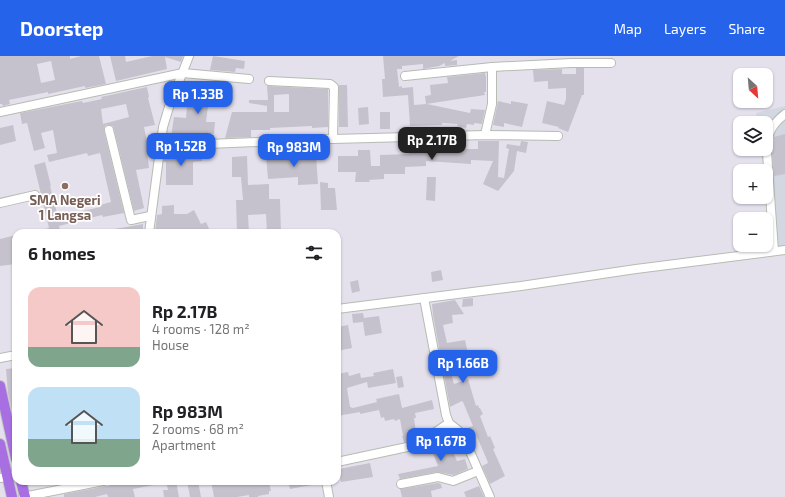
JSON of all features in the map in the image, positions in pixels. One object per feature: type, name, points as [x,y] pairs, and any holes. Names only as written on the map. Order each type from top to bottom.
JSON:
[{"type":"main road","points":[[0,386],[12,435]]},
{"type":"main road","points":[[1,447],[12,497]]},
{"type":"main road","points":[[22,485],[24,497]]},
{"type":"street","points":[[148,229],[163,126],[189,56]]},
{"type":"street","points":[[405,76],[492,67],[571,63],[611,63]]},
{"type":"street","points":[[485,135],[492,104],[492,67]]},
{"type":"street","points":[[0,112],[183,73],[249,79]]},
{"type":"street","points":[[269,81],[333,85],[333,139]]},
{"type":"street","points":[[774,251],[767,140],[773,126],[785,114]]},
{"type":"street","points":[[109,130],[132,220],[150,216]]},
{"type":"street","points":[[160,146],[485,135],[558,136]]},
{"type":"street","points":[[0,203],[35,195]]},
{"type":"street","points":[[341,308],[521,286],[636,269],[785,250]]},
{"type":"street","points":[[424,298],[438,377],[449,423],[462,435],[490,497]]},
{"type":"street","points":[[0,358],[12,356]]},
{"type":"street","points":[[341,461],[412,446],[449,423]]},
{"type":"street","points":[[1,447],[12,447]]},
{"type":"street","points":[[401,484],[438,477],[454,481],[478,470]]},
{"type":"street","points":[[24,497],[83,485]]},
{"type":"street","points":[[327,485],[329,497]]},
{"type":"shaded area","points":[[785,106],[785,249],[774,251],[773,212],[770,212],[769,204],[773,204],[773,164],[763,164],[762,156],[773,156],[773,116],[757,116],[756,113]]},
{"type":"building","points":[[0,56],[70,56],[70,59],[81,56],[99,56],[106,84],[85,88],[85,86],[48,94],[48,92],[9,100],[10,104],[3,106],[0,104]],"holes":[[[51,61],[55,80],[41,83],[37,64]]]},
{"type":"building","points":[[110,56],[125,56],[126,62],[152,56],[183,56],[181,62],[165,57],[167,69],[116,81]]},
{"type":"building","points":[[213,56],[245,61],[244,69],[236,68],[235,72],[210,70]]},
{"type":"building","points":[[383,56],[459,56],[450,61],[457,60],[457,65],[445,66],[445,63],[439,66],[423,69],[423,64],[402,66],[402,69],[397,69],[399,87],[413,87],[414,105],[427,104],[470,113],[471,109],[485,110],[482,124],[467,124],[466,128],[457,126],[458,124],[442,123],[442,125],[410,126],[408,95],[383,97],[382,79],[385,79]]},
{"type":"building","points":[[576,68],[584,68],[584,95],[582,95],[568,132],[558,128],[559,127],[542,123],[547,101],[564,105],[566,99],[566,88],[548,89],[548,81],[534,82],[533,70],[562,69],[562,74],[576,74]]},
{"type":"building","points":[[485,73],[485,95],[426,104],[425,96],[431,95],[430,85],[448,83],[447,77]]},
{"type":"building","points":[[202,82],[226,85],[223,100],[209,98],[206,122],[215,122],[214,134],[203,133],[203,139],[171,137],[174,117],[186,118],[187,107],[192,107],[192,104],[198,105]]},
{"type":"building","points":[[339,85],[347,85],[348,127],[339,127]]},
{"type":"building","points":[[267,86],[328,89],[328,127],[312,128],[312,126],[270,128],[270,130],[251,130],[251,137],[225,138],[232,112],[267,112],[267,106],[249,103],[249,100],[268,100]],"holes":[[[289,94],[289,112],[274,112],[274,95]]]},
{"type":"building","points":[[147,87],[148,98],[155,125],[144,127],[149,152],[147,152],[149,168],[136,170],[144,208],[134,211],[114,129],[113,126],[108,125],[105,126],[104,131],[124,213],[103,217],[102,215],[59,226],[60,229],[45,229],[49,228],[34,165],[45,162],[58,217],[100,207],[100,205],[111,202],[100,153],[88,156],[87,153],[49,162],[47,155],[57,153],[53,130],[41,133],[45,148],[34,151],[27,123],[22,124],[20,113],[82,101],[83,103],[102,99],[101,97]],"holes":[[[126,104],[129,117],[103,124],[101,109]]]},
{"type":"building","points":[[498,101],[511,104],[511,101],[528,104],[522,127],[504,123],[504,127],[493,125]]},
{"type":"building","points":[[368,107],[369,124],[359,125],[358,108]]},
{"type":"building","points":[[380,112],[390,112],[390,129],[380,129]]},
{"type":"building","points":[[13,125],[16,141],[0,145],[0,128]]},
{"type":"building","points":[[785,134],[785,174],[774,176],[772,156],[774,137]]},
{"type":"building","points":[[478,141],[499,141],[498,177],[504,178],[509,149],[506,148],[507,144],[520,146],[521,141],[528,142],[526,153],[517,151],[514,171],[498,191],[483,184],[493,161],[471,160],[471,164],[426,161],[426,166],[405,167],[405,174],[384,174],[384,179],[369,180],[370,182],[355,182],[356,172],[338,172],[338,156],[358,156],[358,150],[370,150],[371,166],[380,166],[380,155],[409,154],[409,146],[447,143],[460,145],[460,149],[478,149]]},
{"type":"building","points":[[202,151],[202,161],[193,162],[193,185],[166,185],[166,162],[164,162],[165,153]]},
{"type":"building","points":[[301,151],[308,151],[308,156],[316,155],[318,184],[298,185],[298,177],[268,179],[266,156],[301,153]]},
{"type":"building","points":[[247,156],[248,185],[269,184],[269,199],[280,199],[281,229],[267,229],[266,214],[248,215],[249,229],[237,229],[236,200],[243,200],[241,177],[232,177],[232,157]]},
{"type":"building","points":[[427,177],[436,177],[435,201],[426,200]]},
{"type":"building","points":[[320,182],[328,183],[328,188],[335,188],[337,210],[321,210]]},
{"type":"building","points":[[174,205],[174,214],[187,214],[194,210],[201,224],[206,222],[209,229],[155,229],[157,215],[162,214],[162,206]]},
{"type":"building","points":[[143,224],[143,229],[115,229]]},
{"type":"building","points":[[12,236],[12,264],[0,266],[0,239]]},
{"type":"building","points":[[441,270],[443,280],[432,282],[431,272]]},
{"type":"building","points":[[358,280],[360,291],[352,293],[350,282]]},
{"type":"building","points":[[473,298],[473,306],[462,307],[463,299]]},
{"type":"building","points":[[455,300],[464,314],[452,315],[453,323],[443,325],[447,343],[465,340],[469,358],[464,359],[465,364],[452,367],[453,369],[450,370],[454,384],[468,379],[476,406],[478,405],[483,414],[480,416],[488,437],[490,436],[495,448],[493,449],[505,476],[490,484],[482,466],[488,463],[475,432],[469,434],[467,428],[473,426],[463,402],[462,401],[450,407],[432,304]]},
{"type":"building","points":[[363,313],[364,318],[379,316],[382,333],[365,336],[363,322],[353,323],[352,314]]},
{"type":"building","points":[[348,325],[352,348],[341,350],[341,326]]},
{"type":"building","points":[[12,368],[12,410],[8,394],[6,369]]},
{"type":"building","points":[[393,369],[396,383],[368,388],[367,382],[347,388],[350,407],[353,408],[377,402],[376,399],[399,394],[402,408],[432,400],[434,409],[415,413],[416,418],[414,418],[416,433],[419,433],[419,436],[410,441],[404,442],[400,419],[395,421],[394,419],[385,421],[384,417],[381,418],[379,410],[360,414],[360,412],[341,415],[341,373],[348,372],[349,376],[360,373],[361,378],[374,376],[373,373]]},
{"type":"building","points":[[402,376],[404,387],[398,388],[396,377]]},
{"type":"building","points":[[447,438],[457,461],[465,459],[468,469],[454,475],[437,472],[400,479],[398,474],[438,466],[430,446]]},
{"type":"building","points":[[370,463],[373,477],[341,482],[341,469]]},
{"type":"building","points":[[438,483],[441,484],[442,488],[431,491],[432,497],[402,497],[400,489]]},
{"type":"building","points":[[112,485],[154,485],[133,489],[135,497],[108,497],[107,494],[95,497],[64,497],[64,494]]},
{"type":"building","points":[[167,485],[177,485],[179,497],[164,497],[163,490],[168,490]]},
{"type":"building","points":[[188,485],[199,485],[201,497],[190,497]]},
{"type":"building","points":[[212,485],[270,485],[271,491],[269,491],[269,494],[258,497],[249,497],[249,495],[237,497],[214,497]]},
{"type":"building","points":[[289,485],[312,485],[290,489]]},
{"type":"building","points":[[479,486],[484,497],[466,497],[464,492]]},
{"type":"place","name":"SMA Negeri 1 Langsa","points":[[65,186]]}]
